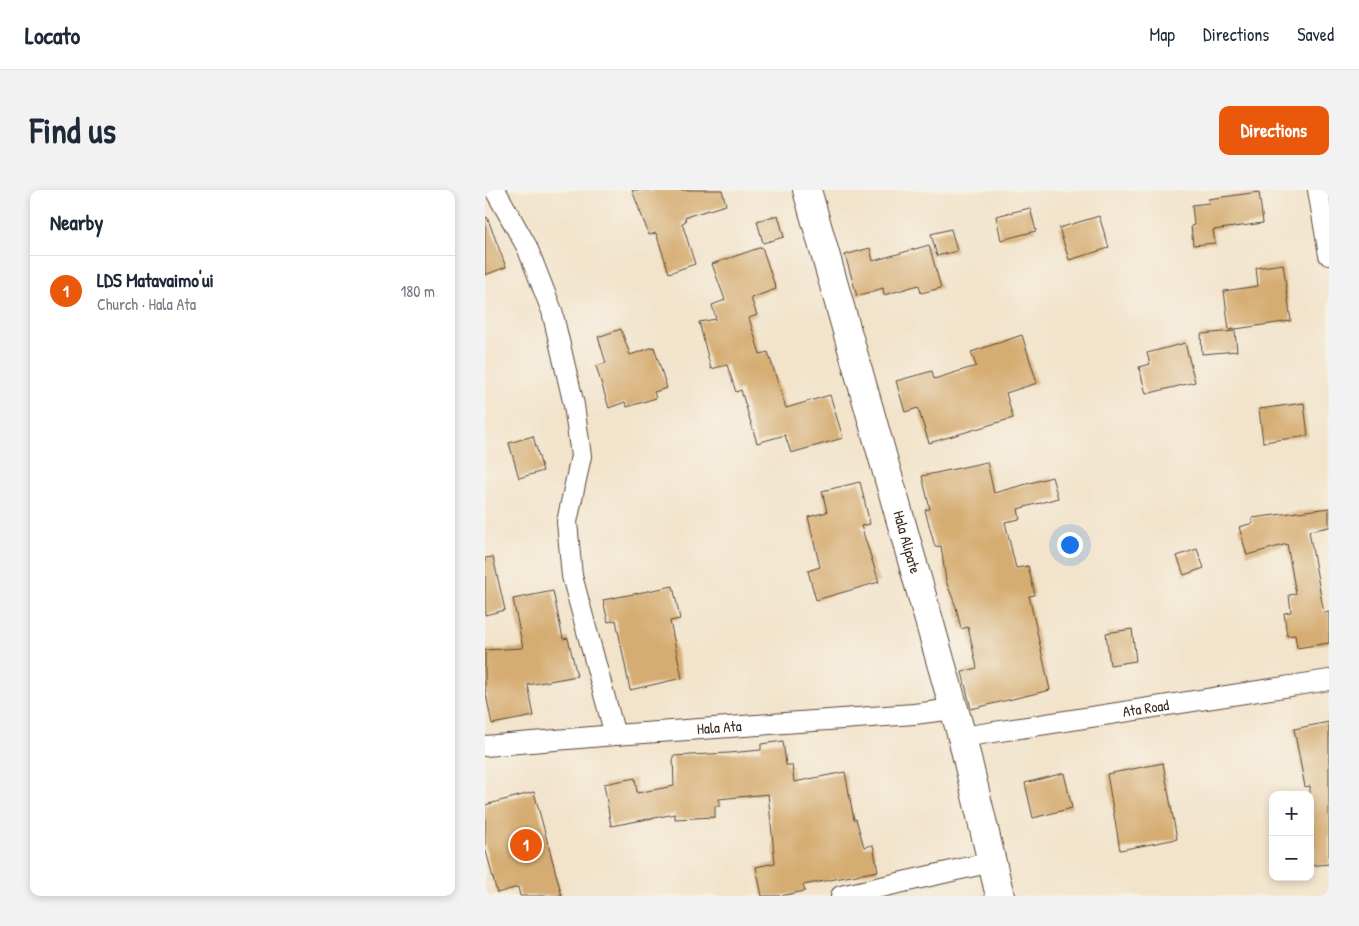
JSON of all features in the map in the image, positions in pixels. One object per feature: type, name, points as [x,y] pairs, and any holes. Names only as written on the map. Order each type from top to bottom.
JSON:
[{"type":"street","points":[[495,190],[527,247],[552,311],[574,406],[581,456],[567,522],[572,576],[615,735]]},
{"type":"street","name":"Hala Alipate","points":[[807,190],[962,737],[1000,896]]},
{"type":"street","points":[[1318,190],[1329,255]]},
{"type":"street","name":"Ata Road","points":[[962,737],[1329,680]]},
{"type":"street","name":"Hala Ata","points":[[485,746],[914,714],[954,709]]},
{"type":"street","points":[[841,896],[992,862]]},
{"type":"building","points":[[632,190],[722,190],[726,205],[685,217],[686,221],[682,223],[695,264],[669,273],[656,233],[649,235]]},
{"type":"building","points":[[1259,192],[1263,223],[1213,230],[1215,243],[1193,245],[1191,226],[1194,225],[1192,205],[1209,203],[1208,199]]},
{"type":"building","points":[[1030,208],[1036,231],[1001,240],[996,216]]},
{"type":"building","points":[[778,215],[784,237],[763,243],[757,221]]},
{"type":"building","points":[[1099,216],[1109,248],[1069,260],[1059,228]]},
{"type":"building","points":[[487,217],[506,267],[485,275],[485,218]]},
{"type":"building","points":[[951,229],[957,251],[937,256],[931,234]]},
{"type":"building","points":[[929,245],[941,288],[921,293],[919,285],[884,295],[883,288],[857,296],[845,255],[870,248],[873,261]]},
{"type":"building","points":[[762,247],[776,289],[751,298],[757,315],[749,318],[760,354],[768,352],[786,408],[830,395],[843,438],[791,453],[785,435],[757,443],[741,390],[736,392],[727,365],[711,369],[699,322],[716,319],[712,305],[725,300],[712,264]]},
{"type":"building","points":[[1283,264],[1291,321],[1229,330],[1224,291],[1258,286],[1256,268]]},
{"type":"building","points":[[621,329],[630,355],[654,347],[667,388],[654,392],[656,398],[627,407],[625,402],[609,408],[596,366],[606,363],[598,337]]},
{"type":"building","points":[[1235,331],[1237,351],[1202,354],[1201,334]]},
{"type":"building","points":[[1022,335],[1037,383],[1006,393],[1013,418],[929,443],[918,408],[905,412],[896,381],[932,371],[934,379],[976,366],[971,352]]},
{"type":"building","points":[[1185,343],[1195,382],[1146,394],[1139,367],[1150,364],[1147,353]]},
{"type":"building","points":[[1304,403],[1308,436],[1263,442],[1259,409]]},
{"type":"building","points":[[533,436],[543,471],[519,478],[509,443]]},
{"type":"building","points":[[987,462],[994,493],[1052,477],[1058,498],[1018,509],[1020,519],[1005,522],[1016,568],[1028,566],[1035,595],[1029,596],[1050,690],[971,709],[962,672],[977,668],[968,627],[961,629],[956,607],[946,581],[941,546],[935,547],[925,510],[930,509],[922,476]]},
{"type":"building","points":[[860,482],[870,524],[861,526],[879,582],[816,600],[808,571],[820,567],[808,517],[827,512],[822,491]]},
{"type":"building","points":[[1329,508],[1329,527],[1309,531],[1324,613],[1329,612],[1329,643],[1297,648],[1295,635],[1287,636],[1284,613],[1291,612],[1289,595],[1296,594],[1287,544],[1247,555],[1239,527],[1253,523],[1252,518]]},
{"type":"building","points":[[1197,549],[1204,568],[1184,575],[1177,556]]},
{"type":"building","points":[[493,557],[505,610],[485,615],[485,558]]},
{"type":"building","points":[[673,586],[680,619],[670,621],[682,678],[630,690],[616,620],[608,622],[603,600]]},
{"type":"building","points":[[553,591],[563,639],[568,638],[577,676],[528,685],[534,716],[492,724],[485,689],[485,650],[523,648],[513,599]]},
{"type":"building","points":[[1132,629],[1136,661],[1110,665],[1106,633]]},
{"type":"building","points":[[1329,722],[1329,864],[1314,866],[1314,791],[1310,791],[1310,786],[1305,787],[1294,729]]},
{"type":"building","points":[[783,741],[786,765],[792,765],[794,782],[845,772],[854,820],[856,819],[864,847],[873,845],[878,871],[803,885],[805,891],[780,896],[762,896],[756,867],[775,863],[768,794],[719,799],[720,806],[715,806],[715,817],[675,819],[675,814],[611,826],[604,784],[635,778],[637,793],[674,786],[673,756],[761,750],[761,744]]},
{"type":"building","points":[[1163,763],[1177,839],[1120,850],[1107,774]]},
{"type":"building","points":[[1064,773],[1072,808],[1033,818],[1025,783]]},
{"type":"building","points":[[534,792],[562,896],[520,896],[518,887],[497,893],[485,847],[485,805]]},
{"type":"place","name":"LDS Matavaimo'ui","points":[[526,845]]}]
